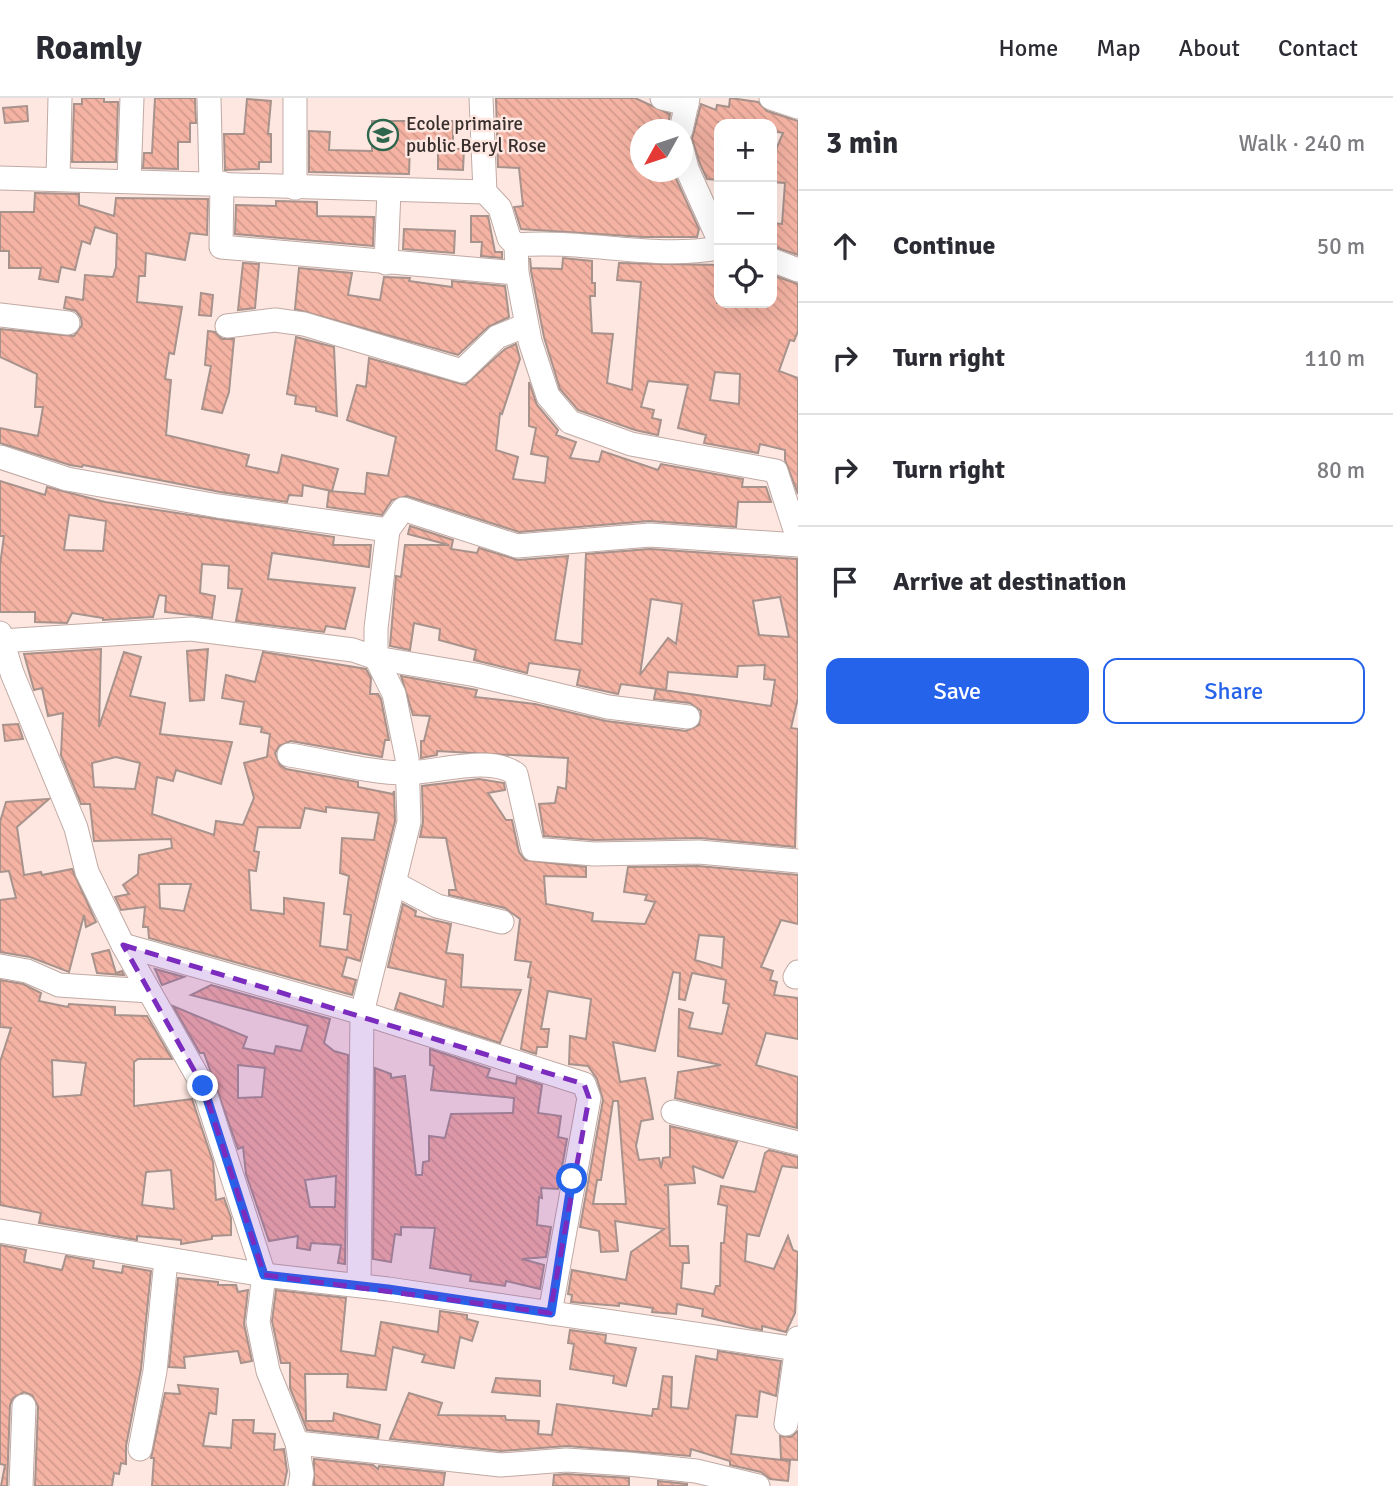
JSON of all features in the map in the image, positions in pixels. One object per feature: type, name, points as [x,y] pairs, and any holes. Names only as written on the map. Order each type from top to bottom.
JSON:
[{"type":"street","points":[[58,178],[60,98]]},
{"type":"street","points":[[129,180],[132,98]]},
{"type":"street","points":[[209,98],[221,247],[517,273]]},
{"type":"street","points":[[295,98],[295,188]]},
{"type":"street","points":[[481,98],[485,192],[500,208],[509,238],[516,245],[517,273],[526,325],[548,396],[570,422],[631,444],[776,471],[798,539]]},
{"type":"street","points":[[662,98],[687,101],[683,119]]},
{"type":"street","points":[[771,98],[798,107]]},
{"type":"street","points":[[0,178],[485,192]]},
{"type":"street","points":[[693,182],[714,229]]},
{"type":"street","points":[[386,263],[389,191]]},
{"type":"street","points":[[516,245],[586,243],[627,250],[684,254],[714,249]]},
{"type":"street","points":[[777,262],[798,270]]},
{"type":"street","points":[[0,315],[68,323]]},
{"type":"street","points":[[227,326],[275,320],[304,324],[462,371],[496,337],[526,325]]},
{"type":"street","points":[[0,457],[67,480],[218,506],[388,530]]},
{"type":"street","points":[[359,1285],[362,1013],[410,822],[407,758],[394,694],[376,658],[376,628],[388,530],[404,509],[517,546],[650,536],[798,545]]},
{"type":"street","points":[[300,1486],[302,1474],[297,1443],[268,1371],[258,1322],[264,1275],[203,1086],[123,945],[87,872],[76,828],[12,673],[1,638],[191,629],[353,650],[376,658],[477,676],[608,707],[688,717]]},
{"type":"street","points":[[289,755],[406,773],[470,765],[510,770],[516,774],[533,849],[594,854],[699,852],[798,861]]},
{"type":"street","points":[[394,883],[437,906],[502,922]]},
{"type":"street","points":[[123,945],[362,1013],[584,1084],[589,1098],[551,1313]]},
{"type":"street","points":[[0,966],[27,971],[59,985],[149,991]]},
{"type":"street","points":[[673,1112],[798,1143]]},
{"type":"street","points":[[0,1231],[264,1275],[359,1285],[798,1349]]},
{"type":"street","points":[[140,1449],[155,1371],[166,1260]]},
{"type":"street","points":[[786,1424],[798,1338]]},
{"type":"street","points":[[21,1486],[24,1406]]},
{"type":"street","points":[[297,1443],[501,1465],[566,1460],[628,1464],[696,1471],[733,1484],[758,1486]]},
{"type":"highlighted area","points":[[123,945],[584,1084],[589,1098],[550,1313],[264,1275],[203,1086]]},
{"type":"building","points":[[82,98],[104,98],[104,102],[118,102],[116,162],[72,162],[74,104],[82,104]]},
{"type":"building","points":[[155,98],[195,98],[196,123],[190,123],[190,142],[178,142],[178,169],[143,168],[144,153],[152,153]]},
{"type":"building","points":[[496,98],[635,98],[670,114],[669,119],[630,119],[630,182],[678,182],[699,229],[697,237],[644,237],[521,229],[514,207],[523,206],[519,168],[498,167]]},
{"type":"building","points":[[730,98],[758,102],[767,111],[798,121],[798,255],[777,248],[777,224],[782,224],[785,183],[777,182],[777,147],[783,133],[777,132],[777,119],[714,119],[714,180],[707,179],[700,164],[693,135],[701,104],[716,110],[717,105],[729,107]]},
{"type":"building","points":[[247,99],[271,101],[268,134],[271,134],[271,162],[259,162],[259,169],[225,170],[224,134],[244,134]]},
{"type":"building","points":[[27,106],[28,121],[5,123],[3,108]]},
{"type":"building","points":[[372,121],[453,121],[453,149],[464,149],[463,170],[438,169],[438,144],[410,145],[409,174],[309,172],[309,131],[330,132],[329,150],[372,151]]},
{"type":"building","points":[[35,193],[79,194],[79,205],[114,216],[116,198],[208,199],[207,235],[190,233],[185,260],[146,253],[145,276],[139,276],[137,302],[182,307],[174,354],[169,353],[165,379],[171,380],[166,435],[249,455],[246,466],[278,473],[282,455],[338,469],[332,491],[303,485],[302,496],[289,495],[287,502],[220,492],[83,465],[70,465],[0,443],[0,428],[38,436],[43,407],[35,407],[37,374],[0,357],[0,329],[74,336],[82,325],[81,318],[76,311],[64,308],[66,297],[83,300],[85,275],[113,277],[116,267],[117,234],[95,227],[90,244],[82,241],[75,270],[61,267],[58,282],[39,279],[41,268],[9,268],[9,251],[0,251],[0,212],[34,212]]},
{"type":"building","points":[[276,201],[317,202],[317,216],[374,217],[373,246],[235,234],[236,205],[276,206]]},
{"type":"building","points":[[471,216],[488,216],[495,252],[502,252],[502,258],[481,256],[482,242],[471,242]]},
{"type":"building","points":[[404,229],[455,231],[454,253],[403,249]]},
{"type":"building","points":[[530,258],[531,268],[562,269],[563,258],[592,261],[595,296],[590,296],[592,333],[613,334],[607,383],[632,390],[641,282],[617,280],[619,263],[714,265],[714,308],[777,308],[777,277],[798,284],[798,331],[794,341],[790,340],[779,371],[798,378],[798,494],[785,460],[785,450],[760,444],[758,453],[704,443],[706,435],[678,428],[688,385],[648,381],[641,407],[654,410],[652,418],[661,420],[658,435],[578,410],[560,389],[544,337],[531,271]],"holes":[[[715,372],[740,374],[739,404],[710,400]]]},
{"type":"building","points":[[243,263],[259,264],[255,308],[238,310]]},
{"type":"building","points":[[299,268],[352,273],[348,295],[380,300],[384,277],[410,278],[409,281],[452,287],[452,281],[505,286],[509,317],[488,327],[458,355],[295,309]]},
{"type":"building","points":[[201,293],[213,295],[211,316],[199,315]]},
{"type":"building","points":[[208,331],[215,332],[222,339],[234,339],[229,392],[222,413],[202,409],[211,366],[205,365]]},
{"type":"building","points":[[296,337],[334,347],[337,416],[316,411],[316,407],[295,404],[296,396],[287,394]]},
{"type":"building","points":[[516,344],[520,359],[502,414],[500,413],[496,450],[518,457],[513,479],[545,483],[548,457],[531,454],[536,428],[529,426],[529,382],[537,405],[558,430],[556,435],[576,442],[570,458],[599,462],[602,451],[658,470],[661,464],[743,479],[742,487],[766,487],[771,502],[738,502],[736,527],[649,521],[519,532],[407,496],[392,500],[382,515],[327,507],[329,491],[365,494],[367,473],[388,476],[396,437],[347,420],[357,385],[366,387],[369,358],[465,385],[505,349]]},
{"type":"building","points":[[0,481],[45,495],[47,487],[105,502],[334,537],[333,545],[371,545],[369,567],[272,553],[268,579],[355,588],[345,629],[326,626],[324,632],[236,621],[242,589],[228,588],[229,566],[202,564],[200,593],[215,596],[212,618],[165,612],[166,596],[159,595],[153,617],[103,620],[72,613],[67,623],[35,622],[35,612],[0,612],[0,565],[4,536],[0,536]],"holes":[[[69,515],[106,521],[103,551],[64,550]]]},
{"type":"building","points":[[410,526],[453,540],[451,549],[477,553],[479,548],[518,560],[568,556],[555,640],[582,644],[586,554],[650,549],[797,559],[798,698],[791,728],[798,729],[795,847],[700,838],[594,840],[544,836],[539,804],[555,803],[558,787],[566,789],[568,758],[437,751],[437,755],[421,758],[421,741],[424,741],[430,716],[413,715],[401,676],[477,690],[475,697],[535,704],[606,721],[686,731],[699,725],[701,711],[690,703],[654,699],[656,689],[771,706],[775,680],[764,679],[765,665],[738,666],[737,677],[668,672],[666,690],[621,684],[618,694],[577,685],[580,670],[529,663],[527,673],[474,660],[476,650],[439,640],[440,629],[414,623],[410,650],[390,646],[396,576],[401,577],[405,545],[449,545],[408,534]],"holes":[[[780,597],[789,637],[759,635],[753,601]],[[651,599],[682,604],[676,644],[668,638],[640,675]]]},
{"type":"building","points":[[101,649],[99,727],[124,652],[141,657],[130,696],[165,703],[160,734],[232,742],[221,784],[176,770],[173,781],[157,777],[152,814],[214,835],[216,821],[243,825],[254,798],[244,763],[267,757],[270,734],[261,732],[262,727],[240,724],[244,702],[222,698],[226,675],[255,682],[263,652],[366,669],[371,678],[370,694],[378,694],[381,699],[389,740],[385,740],[382,757],[291,741],[279,746],[275,753],[280,765],[286,769],[358,782],[358,787],[393,794],[394,791],[395,821],[360,961],[347,957],[342,976],[356,980],[352,995],[149,938],[148,927],[143,927],[145,907],[121,910],[115,897],[129,894],[123,885],[138,874],[139,855],[172,848],[171,839],[94,841],[90,804],[81,804],[61,755],[63,713],[48,716],[42,688],[34,690],[24,654]],"holes":[[[116,757],[140,763],[135,789],[94,787],[92,763]],[[326,807],[379,813],[374,840],[342,838],[340,873],[349,876],[344,914],[351,915],[347,950],[320,946],[324,903],[284,898],[284,914],[251,910],[249,870],[256,871],[259,852],[254,851],[258,827],[300,828],[305,808],[326,812]],[[159,884],[191,884],[184,911],[160,908]]]},
{"type":"building","points":[[208,649],[204,700],[190,701],[187,651]]},
{"type":"building","points":[[18,724],[23,739],[5,741],[3,725]]},
{"type":"building","points":[[479,779],[504,783],[505,790],[488,793],[506,820],[512,820],[519,852],[525,860],[586,867],[586,877],[544,876],[546,904],[593,913],[592,921],[645,924],[655,902],[645,900],[647,895],[624,892],[628,867],[698,866],[798,875],[798,924],[781,920],[761,967],[773,971],[770,980],[777,982],[774,995],[798,998],[798,1039],[766,1033],[756,1065],[798,1077],[797,1128],[675,1098],[678,1072],[721,1065],[678,1056],[679,1009],[693,1013],[689,1028],[722,1034],[729,1004],[723,1003],[726,980],[692,973],[685,1000],[679,999],[680,973],[673,972],[655,1051],[613,1042],[620,1082],[645,1078],[653,1119],[641,1121],[636,1146],[639,1160],[659,1158],[661,1168],[663,1158],[670,1157],[670,1126],[737,1142],[723,1178],[693,1166],[695,1183],[664,1185],[668,1186],[670,1246],[688,1246],[689,1263],[683,1263],[681,1288],[714,1294],[716,1286],[720,1286],[721,1243],[724,1243],[727,1206],[718,1204],[721,1186],[755,1192],[765,1153],[769,1150],[798,1157],[798,1168],[782,1166],[759,1236],[747,1234],[745,1261],[774,1269],[788,1236],[793,1250],[798,1252],[795,1313],[786,1332],[762,1326],[762,1330],[751,1328],[702,1316],[703,1309],[677,1304],[676,1314],[652,1312],[653,1308],[619,1303],[619,1306],[571,1302],[572,1295],[568,1294],[572,1270],[626,1280],[631,1252],[664,1229],[615,1221],[618,1251],[601,1252],[599,1231],[580,1227],[603,1100],[597,1079],[588,1066],[569,1064],[570,1036],[586,1039],[591,999],[548,991],[541,1029],[549,1029],[547,1047],[537,1047],[536,1054],[521,1049],[531,962],[515,960],[520,919],[505,908],[449,895],[449,890],[456,890],[446,838],[420,837],[423,822],[422,786]],"holes":[[[699,935],[724,937],[722,968],[695,960]],[[613,1101],[618,1101],[626,1204],[593,1204],[597,1180],[601,1180]]]},
{"type":"building","points":[[49,799],[17,827],[24,875],[41,872],[42,875],[72,869],[96,922],[86,927],[84,915],[69,972],[30,957],[0,952],[0,900],[16,898],[9,871],[0,872],[0,822],[6,802]]},
{"type":"building","points":[[403,904],[416,911],[415,916],[451,924],[446,953],[463,955],[461,987],[521,990],[500,1043],[395,1009],[400,993],[443,1007],[446,980],[388,967]]},
{"type":"building","points":[[109,950],[116,973],[122,971],[124,975],[97,973],[92,954]]},
{"type":"building","points":[[155,969],[184,977],[162,985]]},
{"type":"building","points":[[0,980],[23,984],[41,993],[39,1001],[68,1007],[69,1004],[115,1007],[115,1015],[147,1016],[172,1059],[138,1059],[134,1062],[134,1106],[192,1099],[213,1162],[216,1200],[224,1198],[231,1218],[231,1235],[212,1236],[212,1239],[181,1244],[181,1240],[137,1236],[137,1240],[39,1223],[41,1213],[0,1205],[0,1062],[11,1028],[0,1027]],"holes":[[[52,1060],[86,1063],[81,1095],[53,1097]],[[171,1170],[174,1209],[142,1205],[146,1172]]]},
{"type":"building","points":[[211,985],[330,1019],[324,1043],[334,1051],[348,1055],[345,1264],[338,1263],[341,1245],[311,1243],[310,1250],[297,1248],[298,1236],[269,1241],[246,1174],[243,1147],[238,1149],[204,1053],[200,1053],[173,1006],[247,1037],[243,1048],[274,1054],[276,1046],[301,1051],[308,1026],[191,995]],"holes":[[[238,1065],[265,1068],[262,1097],[238,1098]],[[336,1176],[335,1207],[310,1207],[305,1180]]]},
{"type":"building","points":[[430,1049],[490,1069],[487,1077],[516,1084],[517,1077],[542,1085],[538,1113],[561,1116],[558,1137],[567,1139],[558,1189],[541,1188],[542,1198],[539,1197],[537,1225],[551,1227],[546,1257],[522,1259],[544,1265],[540,1289],[506,1281],[505,1286],[470,1281],[471,1275],[430,1268],[435,1228],[401,1227],[401,1235],[395,1234],[391,1262],[373,1259],[375,1068],[391,1074],[391,1078],[405,1076],[416,1175],[422,1175],[423,1162],[429,1161],[429,1136],[445,1138],[451,1114],[513,1113],[514,1098],[431,1090],[434,1066],[430,1065]]},
{"type":"building","points":[[0,1245],[26,1250],[24,1262],[62,1270],[66,1256],[94,1261],[93,1268],[122,1273],[123,1266],[151,1271],[141,1369],[126,1446],[126,1464],[121,1463],[119,1474],[114,1473],[112,1486],[35,1486],[38,1406],[32,1395],[24,1392],[13,1398],[10,1405],[7,1486],[1,1486],[5,1465],[0,1464]]},
{"type":"building","points":[[178,1278],[218,1282],[218,1285],[236,1285],[238,1292],[248,1290],[244,1324],[252,1361],[241,1363],[238,1351],[184,1357],[185,1368],[169,1367]]},
{"type":"building","points":[[276,1290],[346,1298],[341,1351],[375,1356],[381,1322],[438,1332],[440,1311],[467,1315],[467,1319],[478,1322],[472,1341],[460,1337],[454,1368],[422,1362],[425,1355],[393,1347],[386,1390],[347,1387],[348,1374],[305,1374],[306,1421],[333,1421],[334,1413],[380,1425],[378,1438],[307,1430],[290,1388],[290,1363],[281,1363],[272,1321]]},
{"type":"building","points":[[570,1330],[606,1335],[605,1343],[636,1348],[626,1386],[613,1383],[614,1376],[570,1369],[574,1344],[568,1343]]},
{"type":"building","points":[[718,1351],[781,1361],[776,1396],[760,1391],[757,1417],[736,1415],[731,1454],[790,1461],[788,1481],[770,1479],[761,1472],[730,1465],[730,1461],[691,1449],[690,1456],[567,1446],[501,1451],[390,1439],[409,1393],[442,1403],[438,1415],[505,1416],[506,1420],[539,1421],[538,1434],[552,1435],[557,1404],[652,1416],[653,1409],[658,1409],[663,1376],[672,1377],[671,1407],[688,1409],[696,1356],[717,1360]]},
{"type":"building","points":[[496,1378],[540,1381],[540,1396],[492,1392]]},
{"type":"building","points":[[178,1385],[218,1389],[216,1414],[209,1413],[203,1446],[231,1448],[233,1420],[254,1420],[253,1433],[275,1434],[274,1450],[284,1449],[287,1471],[284,1486],[152,1486],[154,1458],[151,1458],[165,1393],[180,1394]]},
{"type":"building","points":[[798,1431],[798,1460],[781,1459],[780,1436],[791,1437]]},
{"type":"building","points":[[314,1459],[373,1465],[378,1469],[379,1466],[445,1473],[443,1486],[314,1486]]},
{"type":"building","points":[[554,1475],[629,1478],[629,1486],[553,1486]]},
{"type":"building","points":[[658,1481],[687,1484],[687,1486],[658,1486]]},
{"type":"place","name":"Ecole primaire public Beryl Rose","points":[[383,135]]},
{"type":"route","points":[[203,1086],[264,1275],[388,1289],[551,1313],[572,1179]]}]
